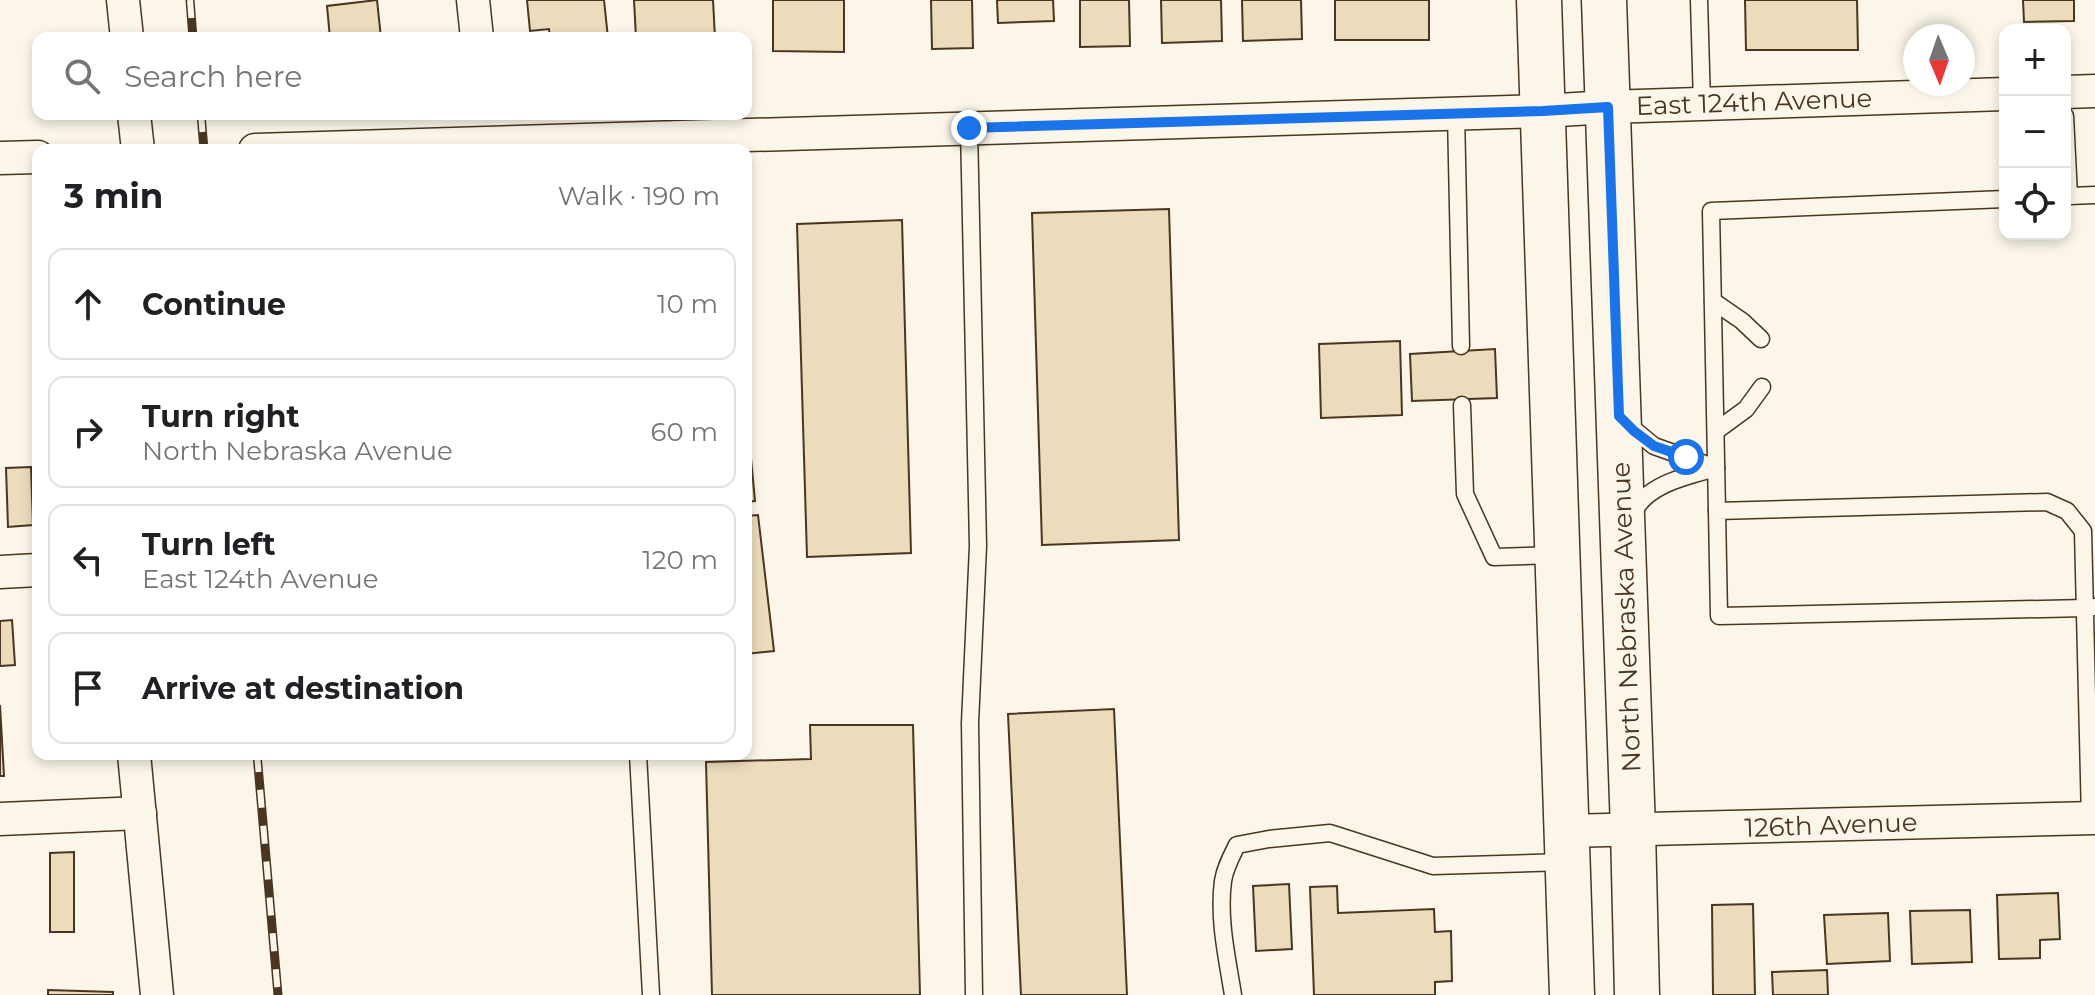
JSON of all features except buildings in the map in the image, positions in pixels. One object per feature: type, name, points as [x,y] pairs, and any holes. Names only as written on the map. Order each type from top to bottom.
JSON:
[{"type":"main road","points":[[1539,0],[1572,995]]},
{"type":"main road","name":"North Nebraska Avenue","points":[[1604,0],[1637,995]]},
{"type":"street","points":[[123,0],[126,32]]},
{"type":"street","points":[[473,0],[476,32]]},
{"type":"street","points":[[2071,92],[2095,91]]},
{"type":"street","name":"East 124th Avenue","points":[[597,144],[969,128],[1999,94]]},
{"type":"street","points":[[135,120],[137,144]]},
{"type":"street","name":"East 124th Avenue","points":[[318,144],[486,128],[569,144]]},
{"type":"street","points":[[0,158],[32,157]]},
{"type":"street","points":[[0,572],[32,570]]},
{"type":"street","points":[[135,760],[157,995]]},
{"type":"street","points":[[0,819],[140,813]]},
{"type":"street","name":"126th Avenue","points":[[1567,846],[1633,830],[2093,818]]},
{"type":"lane","points":[[1699,0],[1702,104]]},
{"type":"lane","points":[[1456,114],[1461,346]]},
{"type":"lane","points":[[969,128],[978,546],[970,723],[974,995]]},
{"type":"lane","points":[[2071,196],[2095,195]]},
{"type":"lane","points":[[1999,199],[1711,211],[1719,616],[2090,608]]},
{"type":"lane","points":[[1713,301],[1761,339]]},
{"type":"lane","points":[[1716,431],[1746,409],[1762,387]]},
{"type":"lane","points":[[1462,405],[1465,494],[1494,557],[1557,555]]},
{"type":"lane","points":[[1619,416],[1654,446],[1716,468]]},
{"type":"lane","points":[[1623,532],[1638,502],[1655,490],[1716,468]]},
{"type":"lane","points":[[1717,511],[2047,502],[2067,511],[2083,531],[2090,608],[2093,818]]},
{"type":"lane","points":[[638,760],[651,995]]},
{"type":"lane","points":[[1233,995],[1222,911],[1223,880],[1237,845],[1330,833],[1433,866],[1567,846]]},
{"type":"railway","points":[[190,0],[193,32]]},
{"type":"railway","points":[[202,120],[204,144]]},
{"type":"railway","points":[[258,760],[278,995]]},
{"type":"route","points":[[969,128],[1608,107],[1619,416],[1654,446],[1686,457]]}]
